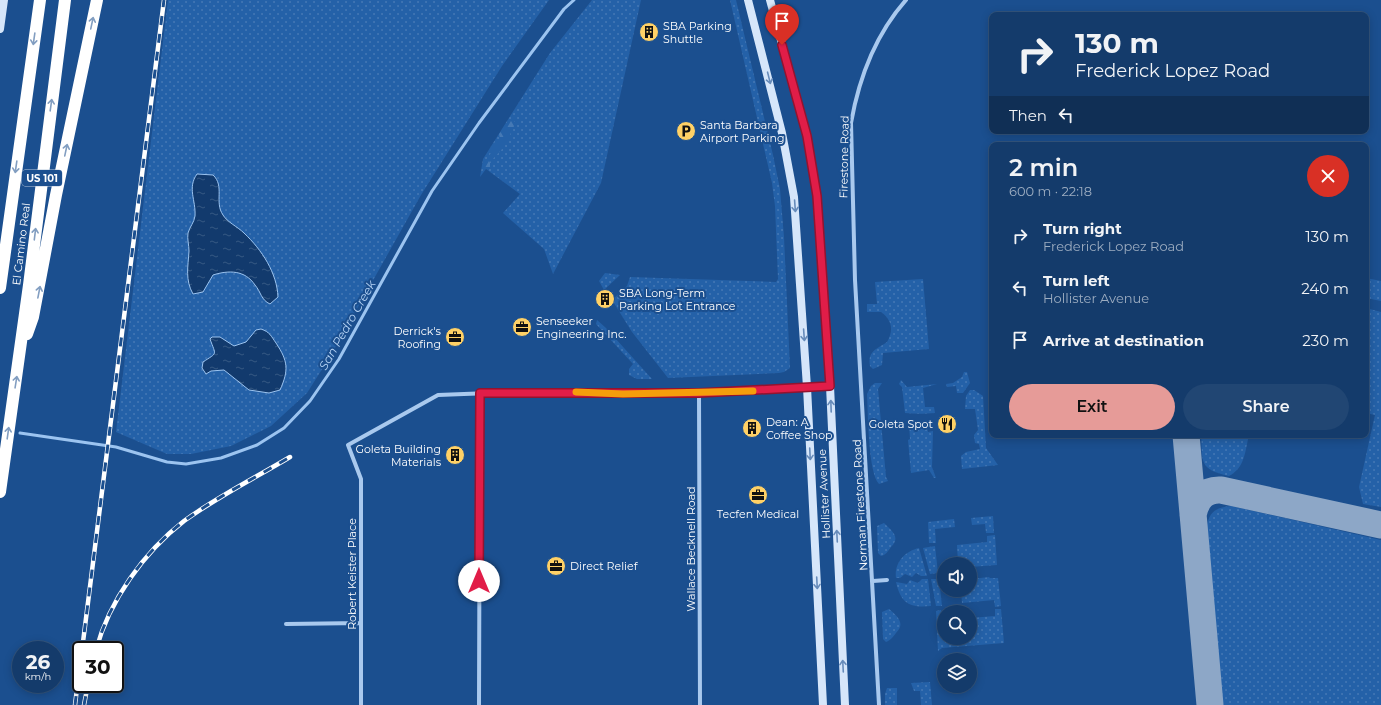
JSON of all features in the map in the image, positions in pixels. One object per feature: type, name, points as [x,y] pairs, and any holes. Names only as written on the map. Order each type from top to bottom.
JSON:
[{"type":"highway","name":"El Camino Real","points":[[0,288],[40,0]]},
{"type":"highway","name":"El Camino Real","points":[[0,492],[20,356],[66,0]]},
{"type":"highway","points":[[20,356],[34,317],[58,187],[97,0]]},
{"type":"main road","points":[[0,29],[4,0]]},
{"type":"main road","name":"Hollister Avenue","points":[[748,0],[782,133],[794,197],[807,387],[823,705]]},
{"type":"main road","name":"Hollister Avenue","points":[[770,0],[807,136],[817,196],[830,386],[845,705]]},
{"type":"street","name":"Firestone Road","points":[[857,304],[851,174],[851,123],[855,99],[874,47],[883,29],[906,0]]},
{"type":"street","name":"Norman Firestone Road","points":[[857,304],[879,705]]},
{"type":"street","points":[[479,705],[480,393],[699,393],[786,390],[830,386]]},
{"type":"street","name":"Robert Keister Place","points":[[361,705],[361,479],[348,445],[438,395],[480,393]]},
{"type":"street","name":"Wallace Becknell Road","points":[[699,393],[700,705]]},
{"type":"street","points":[[873,581],[887,580]]},
{"type":"street","points":[[286,624],[361,623]]},
{"type":"green space","points":[[168,0],[549,0],[502,66],[421,195],[331,355],[307,393],[271,426],[231,446],[191,454],[167,454],[116,432]]},
{"type":"green space","points":[[592,0],[641,0],[601,183],[553,274],[544,249],[503,213],[520,194],[486,169],[480,177],[483,159],[550,53]]},
{"type":"green space","points":[[730,0],[736,0],[780,189],[784,237],[790,368],[779,373],[668,378],[632,332],[612,300],[627,286],[630,277],[776,282],[778,279],[775,206],[772,183]]},
{"type":"green space","points":[[512,119],[516,123],[503,148],[490,162],[490,167],[483,167],[493,149],[494,143],[500,139],[499,134]]},
{"type":"green space","points":[[605,273],[620,275],[604,290],[599,281]]},
{"type":"green space","points":[[923,279],[929,349],[883,353],[882,365],[873,369],[870,366],[869,361],[871,354],[887,342],[891,333],[890,322],[885,315],[881,312],[867,312],[867,304],[877,304],[875,282]]},
{"type":"green space","points":[[1369,279],[1381,281],[1381,301],[1369,299]]},
{"type":"green space","points":[[1369,309],[1381,312],[1381,507],[1363,504],[1359,487],[1375,415],[1369,414]]},
{"type":"green space","points":[[597,320],[652,379],[637,379],[629,375],[629,369],[633,364],[596,324]]},
{"type":"green space","points":[[964,372],[967,372],[970,383],[963,393],[957,393],[956,386],[947,387],[946,384],[953,383],[962,377]]},
{"type":"green space","points":[[901,380],[907,387],[937,384],[923,388],[925,407],[934,407],[935,413],[905,413],[902,387],[899,384]]},
{"type":"green space","points":[[875,383],[882,383],[878,389],[886,477],[888,481],[879,484],[875,478],[869,441],[867,394],[871,386]]},
{"type":"green space","points":[[970,390],[974,390],[983,396],[986,448],[998,465],[962,469],[961,456],[966,452],[980,449],[979,444],[975,443],[974,435],[978,430],[975,409],[965,409],[966,396]]},
{"type":"green space","points":[[913,420],[927,427],[928,432],[933,431],[932,467],[936,478],[934,478],[929,470],[911,473],[908,440],[910,439],[909,424]]},
{"type":"green space","points":[[1201,438],[1248,438],[1244,458],[1241,464],[1234,473],[1229,476],[1207,467],[1203,458]]},
{"type":"green space","points":[[1231,506],[1381,540],[1381,705],[1220,705],[1206,534],[1208,521],[1213,512],[1223,507]]},
{"type":"green space","points":[[993,516],[994,533],[986,533],[985,524],[972,525],[971,518]]},
{"type":"green space","points":[[954,519],[955,527],[935,529],[936,543],[929,543],[928,522]]},
{"type":"green space","points":[[884,523],[894,534],[895,540],[887,553],[881,556],[878,553],[877,526]]},
{"type":"green space","points":[[995,535],[997,565],[977,566],[977,557],[958,557],[957,545],[987,542],[987,536]]},
{"type":"green space","points":[[935,546],[937,573],[930,574],[923,548]]},
{"type":"green space","points":[[919,548],[927,576],[921,576],[916,573],[912,577],[905,574],[900,578],[896,578],[897,567],[902,558],[909,552]]},
{"type":"green space","points":[[977,578],[998,578],[1001,606],[995,607],[994,600],[962,603],[962,597],[977,597]]},
{"type":"green space","points":[[922,579],[928,579],[931,606],[917,606],[908,603],[901,595],[896,582],[907,584],[910,580],[918,583]]},
{"type":"green space","points":[[931,579],[937,579],[937,597],[941,597],[942,605],[936,606]]},
{"type":"green space","points":[[889,609],[899,620],[900,626],[893,637],[886,642],[883,639],[882,612]]},
{"type":"green space","points":[[995,609],[1001,609],[1004,643],[942,648],[938,651],[938,645],[977,645],[977,617],[995,616]]},
{"type":"green space","points":[[936,611],[937,611],[937,631]]},
{"type":"green space","points":[[930,682],[932,705],[921,705],[920,691],[914,691],[911,683]]},
{"type":"green space","points":[[887,688],[897,688],[897,705],[885,705],[885,694]]},
{"type":"water","points":[[197,174],[213,175],[217,179],[219,189],[219,205],[223,215],[251,240],[267,262],[275,279],[278,297],[270,304],[263,298],[251,280],[236,272],[225,272],[213,275],[203,292],[193,294],[190,289],[188,278],[188,235],[195,216],[192,189],[194,179]]},
{"type":"water","points":[[261,329],[266,331],[271,336],[280,349],[285,361],[285,377],[280,390],[269,393],[249,390],[224,370],[211,371],[206,374],[202,368],[203,362],[214,353],[214,348],[210,339],[212,337],[220,337],[234,346],[246,342],[256,330]]},
{"type":"waterway","name":"San Pedro Creek","points":[[20,433],[116,447],[167,462],[186,464],[221,458],[257,445],[284,428],[310,401],[339,359],[432,191],[479,123],[564,9],[574,0]]},
{"type":"taxiway","points":[[1186,438],[1210,705]]},
{"type":"taxiway","points":[[1193,515],[1196,505],[1202,496],[1210,491],[1221,490],[1381,525]]},
{"type":"railway","points":[[83,641],[164,0]]},
{"type":"railway","points":[[99,641],[110,614],[130,579],[155,547],[169,533],[197,512],[290,457]]},
{"type":"railway","points":[[75,705],[76,693]]},
{"type":"railway","points":[[84,705],[86,693]]},
{"type":"slow traffic","points":[[576,392],[623,394],[753,391]]},
{"type":"place","name":"SBA Parking Shuttle","points":[[649,32]]},
{"type":"place","name":"Santa Barbara Airport Parking","points":[[686,131]]},
{"type":"place","name":"SBA Long-Term Parking Lot Entrance","points":[[605,299]]},
{"type":"place","name":"Senseeker Engineering Inc.","points":[[522,327]]},
{"type":"place","name":"Derrick's Roofing","points":[[455,337]]},
{"type":"place","name":"Goleta Spot","points":[[947,424]]},
{"type":"place","name":"Dean: A Coffee Shop","points":[[752,428]]},
{"type":"place","name":"Goleta Building Materials","points":[[455,455]]},
{"type":"place","name":"Tecfen Medical","points":[[758,495]]},
{"type":"place","name":"Direct Relief","points":[[556,566]]},
{"type":"route","points":[[479,581],[480,393],[699,393],[786,390],[830,386],[817,196],[807,136],[782,45]]}]
